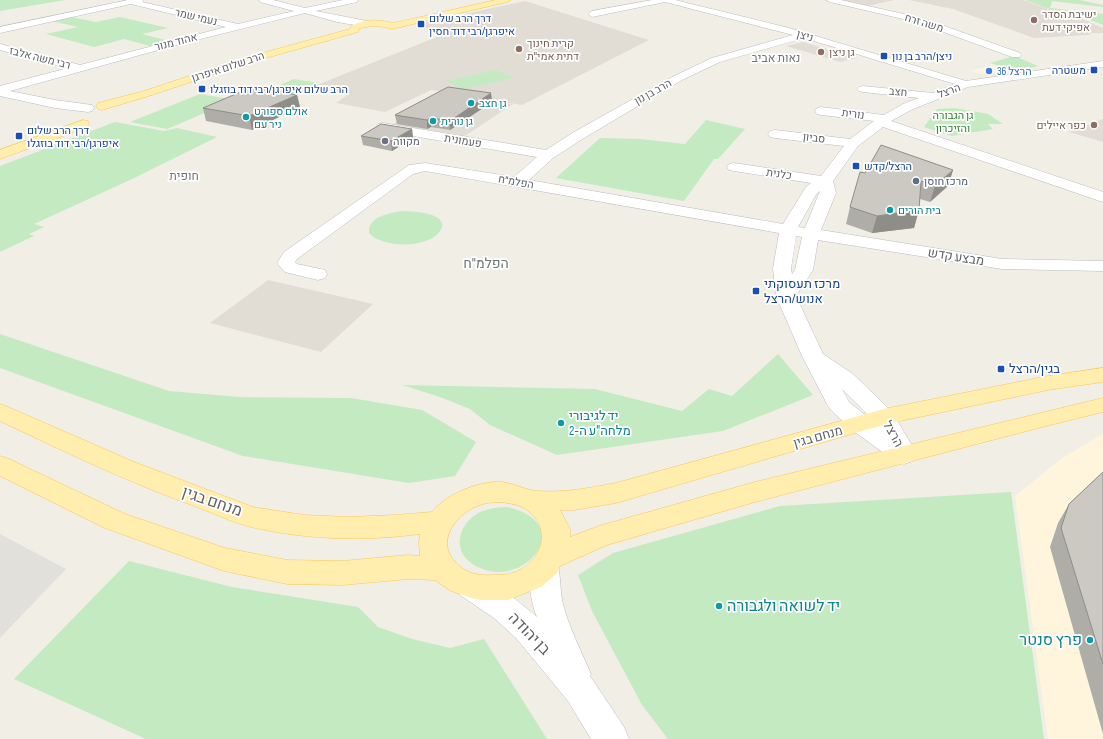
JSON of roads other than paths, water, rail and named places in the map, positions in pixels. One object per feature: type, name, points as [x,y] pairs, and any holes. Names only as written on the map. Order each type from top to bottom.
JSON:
[{"type":"main road","points":[[370,31],[382,23],[485,0]]},
{"type":"main road","points":[[382,23],[392,26],[507,0]]},
{"type":"main road","points":[[355,29],[370,31],[389,30],[392,26]]},
{"type":"main road","name":"הרב שלום איפרגן","points":[[102,106],[148,93],[242,62],[355,29]]},
{"type":"main road","name":"הרב שלום איפרגן","points":[[102,106],[114,107],[118,112],[242,70],[370,31]]},
{"type":"main road","points":[[0,145],[39,131],[75,111],[102,106]]},
{"type":"main road","points":[[0,155],[89,123],[68,122],[64,118]]},
{"type":"main road","name":"מנחם בגין","points":[[534,502],[574,500],[616,493],[884,417],[1048,383],[1103,375]]},
{"type":"main road","points":[[549,562],[557,538],[555,525],[546,511],[534,502],[525,497],[508,493],[478,495],[457,504],[447,512],[440,521],[435,530],[432,543],[434,554],[440,568],[454,579],[471,586],[489,589],[509,587],[528,580],[549,562],[599,537],[755,492],[1046,418],[1103,405]]},
{"type":"main road","name":"מנחם בגין","points":[[0,412],[90,455],[176,490],[258,519],[316,526],[412,525],[440,521]]},
{"type":"main road","points":[[0,465],[115,521],[224,559],[287,572],[343,573],[408,567],[440,568]]},
{"type":"street","points":[[263,0],[337,19],[370,31]]},
{"type":"street","name":"אהוד מנור","points":[[0,91],[238,27],[305,10],[354,0]]},
{"type":"street","points":[[592,14],[665,0]]},
{"type":"street","name":"ניצן","points":[[665,0],[805,35],[966,84]]},
{"type":"street","name":"משה זרח","points":[[830,0],[919,20],[1016,55]]},
{"type":"street","points":[[0,30],[135,1]]},
{"type":"street","name":"נעמי שמר","points":[[135,1],[238,27]]},
{"type":"street","points":[[337,19],[355,29]]},
{"type":"street","name":"הרב בן נון","points":[[517,182],[548,155],[643,97],[716,60],[805,35]]},
{"type":"street","name":"רבי משה אלבז","points":[[0,47],[81,68]]},
{"type":"street","name":"הרצל","points":[[904,454],[860,424],[840,406],[812,356],[786,296],[782,269],[788,230],[795,215],[811,190],[825,181],[853,143],[883,120],[907,107],[966,84],[1103,64]]},
{"type":"street","name":"חצב","points":[[862,89],[933,96]]},
{"type":"street","points":[[0,91],[55,104],[88,108]]},
{"type":"street","points":[[55,104],[64,118]]},
{"type":"street","name":"נורית","points":[[821,110],[883,120]]},
{"type":"street","points":[[883,120],[1103,197]]},
{"type":"street","name":"פעמונית","points":[[378,127],[548,155]]},
{"type":"street","name":"סביון","points":[[775,134],[853,143]]},
{"type":"street","name":"הפלמ\"ח","points":[[318,274],[290,268],[286,263],[290,256],[394,180],[414,168],[425,167],[811,234]]},
{"type":"street","name":"כלנית","points":[[734,167],[825,181]]},
{"type":"street","points":[[786,296],[804,270],[811,234],[828,193],[825,181]]},
{"type":"street","name":"מבצע קדש","points":[[811,234],[1002,264],[1103,266]]},
{"type":"street","name":"הרצל","points":[[812,356],[845,379],[884,417],[904,454]]},
{"type":"street","name":"בן יהודה","points":[[549,562],[545,589],[548,606],[580,690]]},
{"type":"street","name":"בן יהודה","points":[[471,586],[527,628],[580,690],[611,739]]},
{"type":"place","name":"ישיבת הסדר אפיקי דעת","points":[[1034,20]]},
{"type":"place","name":"דרך הרב שלום איפרגן/רבי דוד חסין","points":[[421,24]]},
{"type":"place","name":"קרית חינוך דתית אמי\"ת","points":[[519,49]]},
{"type":"place","name":"גן ניצן","points":[[821,52]]},
{"type":"place","name":"ניצן/הרב בן נון","points":[[884,56]]},
{"type":"place","name":"משטרה","points":[[1094,70]]},
{"type":"place","name":"הרצל 36","points":[[989,71]]},
{"type":"place","name":"הרב שלום איפרגן/רבי דוד בוזגלו","points":[[202,89]]},
{"type":"place","name":"גן חצב","points":[[471,103]]},
{"type":"place","name":"אולם ספורט ניר עם","points":[[246,117]]},
{"type":"place","name":"גן נורית","points":[[433,121]]},
{"type":"place","name":"כפר איילים","points":[[1094,125]]},
{"type":"place","name":"דרך הרב שלום איפרגן/רבי דוד בוזגלו","points":[[19,136]]},
{"type":"place","name":"מקווה","points":[[385,141]]},
{"type":"place","name":"הרצל/קדש","points":[[856,166]]},
{"type":"place","name":"מרכז חוסן","points":[[916,181]]},
{"type":"place","name":"בית הורים","points":[[890,210]]},
{"type":"place","name":"מרכז תעסוקתי אנוש/הרצל","points":[[756,291]]},
{"type":"place","name":"בגין/הרצל","points":[[1001,369]]},
{"type":"place","name":"יד לגיבורי מלחה\"ע ה-2","points":[[561,423]]},
{"type":"place","name":"יד לשואה ולגבורה","points":[[719,606]]},
{"type":"place","name":"פרץ סנטר","points":[[1090,640]]},
{"type":"district","name":"נאות אביב","points":[[776,58]]},
{"type":"district","name":"חופית","points":[[184,176]]},
{"type":"district","name":"הפלמ\"ח","points":[[486,263]]},
{"type":"park label","name":"גן הגבורה והזיכרון","points":[[953,121]]}]
